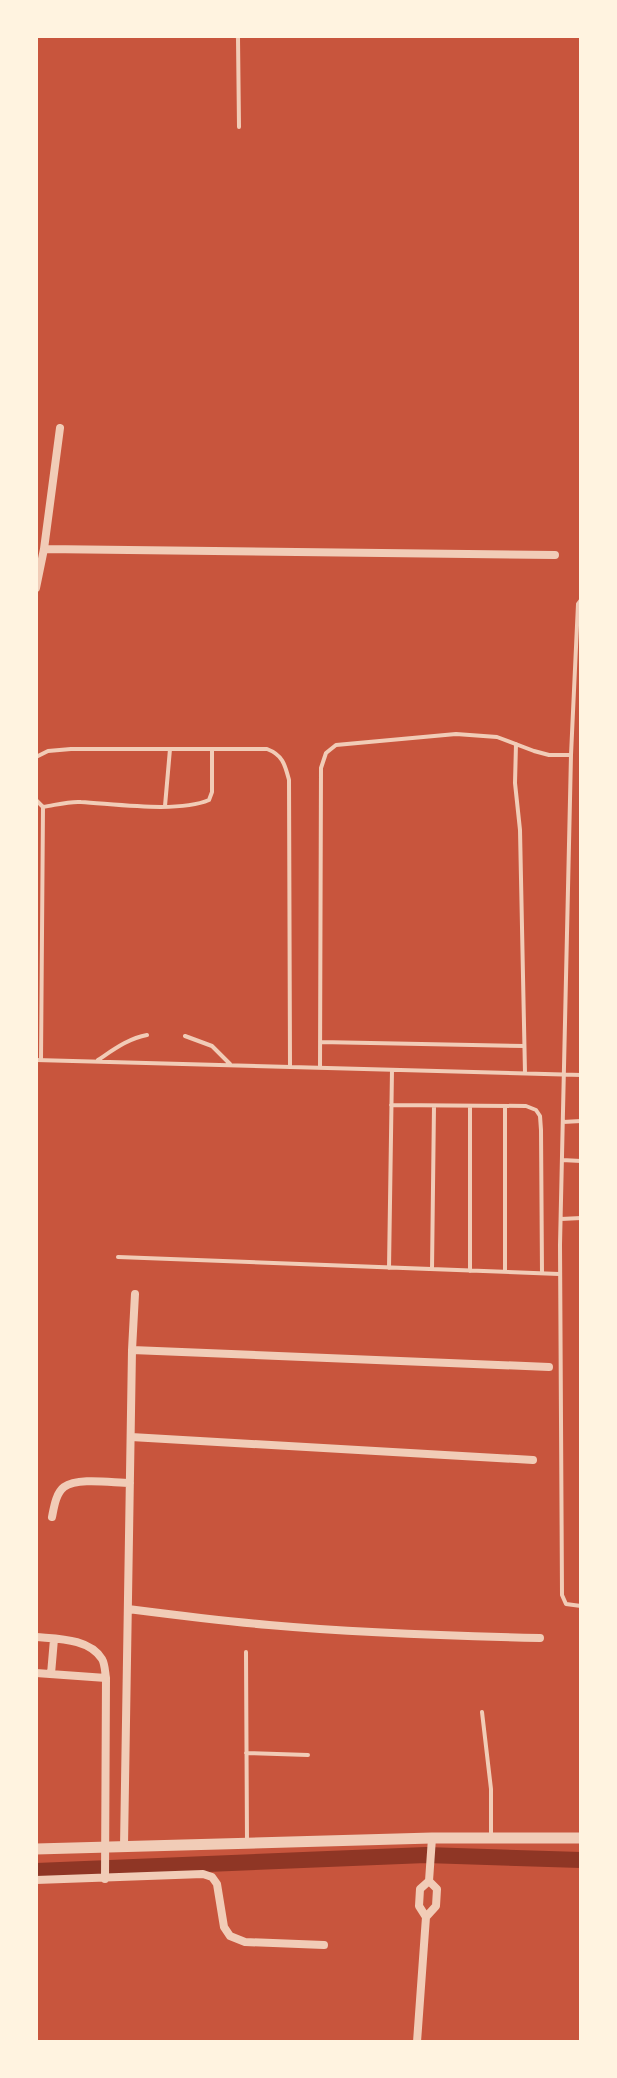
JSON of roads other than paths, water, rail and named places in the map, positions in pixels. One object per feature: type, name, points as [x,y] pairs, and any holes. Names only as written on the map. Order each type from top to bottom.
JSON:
[{"type":"street","points":[[36,588],[60,428]]},
{"type":"street","points":[[40,549],[555,555]]},
{"type":"street","points":[[124,1846],[135,1294]]},
{"type":"street","points":[[132,1350],[549,1367]]},
{"type":"street","points":[[131,1437],[533,1460]]},
{"type":"street","points":[[52,1517],[57,1496],[64,1487],[80,1481],[130,1483]]},
{"type":"street","points":[[128,1609],[345,1631],[540,1638]]},
{"type":"street","points":[[36,1637],[68,1640],[89,1647],[103,1660],[106,1678],[105,1879]]},
{"type":"street","points":[[51,1674],[54,1639]]},
{"type":"street","points":[[36,1673],[106,1678]]},
{"type":"street","points":[[36,1849],[104,1856],[124,1846],[581,1838]]},
{"type":"street","points":[[417,2042],[426,1917],[419,1906],[420,1889],[429,1881],[432,1842]]},
{"type":"street","points":[[36,1880],[203,1874],[212,1877],[217,1884],[224,1927],[230,1936],[245,1942],[324,1945]]},
{"type":"street","points":[[426,1917],[436,1906],[437,1889],[429,1881]]},
{"type":"lane","points":[[237,36],[239,127]]},
{"type":"lane","points":[[581,600],[578,604],[571,755],[560,1274],[562,1595],[566,1604],[581,1606]]},
{"type":"lane","points":[[320,1067],[321,768],[326,753],[336,745],[456,734],[497,737],[549,755],[571,755]]},
{"type":"lane","points":[[516,744],[525,1073]]},
{"type":"lane","points":[[36,757],[48,751],[71,749],[267,749],[277,753],[286,767],[289,780],[290,1066]]},
{"type":"lane","points":[[165,806],[170,749]]},
{"type":"lane","points":[[43,807],[79,802],[181,807],[200,804],[209,800],[212,792],[212,749]]},
{"type":"lane","points":[[36,800],[43,807],[38,1060],[581,1075]]},
{"type":"lane","points":[[96,1061],[118,1047],[147,1035]]},
{"type":"lane","points":[[185,1036],[212,1046],[231,1065]]},
{"type":"lane","points":[[320,1042],[524,1046]]},
{"type":"lane","points":[[389,1268],[392,1069]]},
{"type":"lane","points":[[391,1105],[526,1106],[536,1110],[540,1116],[542,1274]]},
{"type":"lane","points":[[432,1269],[434,1106]]},
{"type":"lane","points":[[470,1106],[470,1271]]},
{"type":"lane","points":[[505,1106],[505,1272]]},
{"type":"lane","points":[[563,1122],[581,1121]]},
{"type":"lane","points":[[562,1160],[581,1161]]},
{"type":"lane","points":[[561,1219],[581,1218]]},
{"type":"lane","points":[[118,1257],[560,1274]]},
{"type":"lane","points":[[246,1652],[247,1843]]},
{"type":"lane","points":[[482,1712],[491,1789],[491,1838]]},
{"type":"lane","points":[[246,1753],[308,1755]]},
{"type":"waterway","points":[[36,1871],[426,1855],[581,1860]]}]
